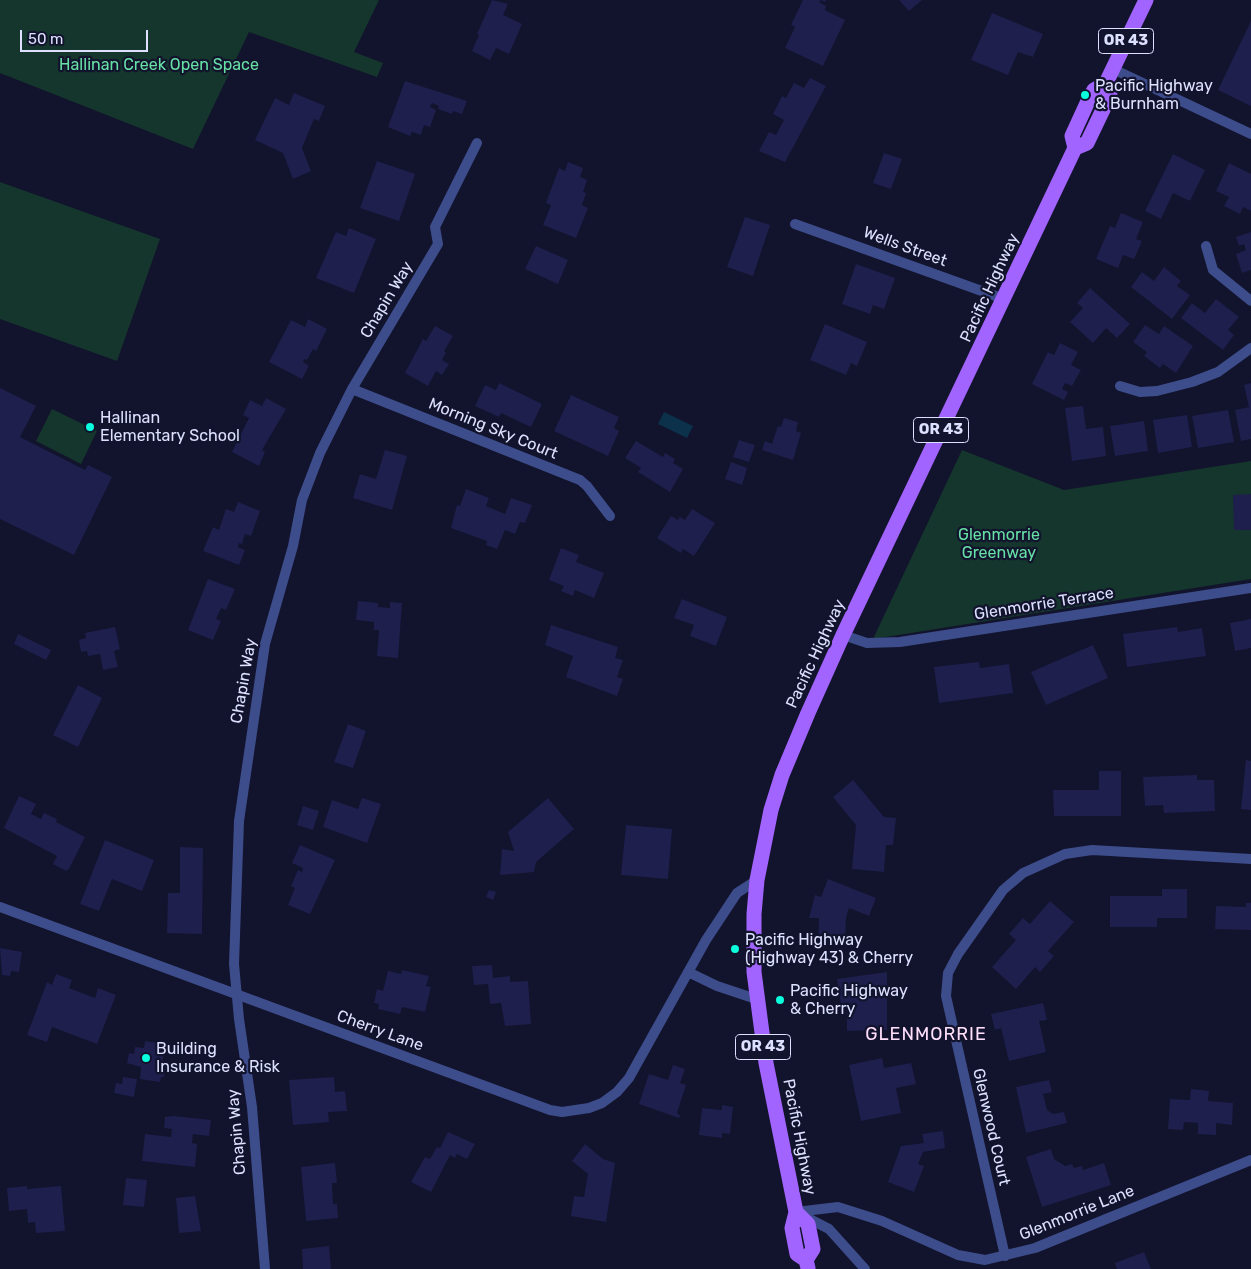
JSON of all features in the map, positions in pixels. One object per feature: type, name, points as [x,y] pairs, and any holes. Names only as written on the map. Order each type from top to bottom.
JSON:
[{"type":"main road","name":"Pacific Highway","points":[[807,1264],[813,1249],[808,1224],[796,1212],[766,1063],[756,999],[754,914],[757,880],[769,817],[782,775],[843,635],[1075,148],[1087,143],[1110,95],[1109,76],[1146,0]]},
{"type":"street","points":[[1109,76],[1251,134]]},
{"type":"street","name":"Chapin Way","points":[[265,1269],[252,1107],[235,994],[234,964],[239,821],[255,698],[265,644],[293,546],[302,500],[320,453],[352,389],[438,244],[435,227],[476,144]]},
{"type":"street","name":"Wells Street","points":[[795,224],[1004,299]]},
{"type":"street","points":[[1206,246],[1213,270],[1251,301]]},
{"type":"street","points":[[1120,386],[1140,392],[1157,391],[1192,382],[1218,372],[1251,348]]},
{"type":"street","name":"Morning Sky Court","points":[[352,389],[580,480],[587,486],[610,516]]},
{"type":"street","name":"Glenmorrie Terrace","points":[[843,635],[867,643],[900,642],[1251,588]]},
{"type":"street","name":"Glenwood Court","points":[[1005,1256],[946,996],[948,973],[958,954],[1004,890],[1023,873],[1065,854],[1092,850],[1251,859]]},
{"type":"street","name":"Cherry Lane","points":[[0,907],[550,1110],[562,1112],[590,1108],[617,1092],[633,1071],[688,972],[737,893],[757,880]]},
{"type":"street","points":[[688,972],[717,986],[756,999]]},
{"type":"street","name":"Glenmorrie Lane","points":[[796,1212],[838,1208],[882,1221],[958,1255],[985,1260],[1035,1248],[1251,1160]]},
{"type":"street","points":[[796,1212],[829,1229],[865,1269]]},
{"type":"green space","name":"Hallinan Creek Open Space","points":[[0,0],[379,0],[354,52],[383,63],[377,77],[249,32],[193,149],[0,73]]},
{"type":"green space","points":[[0,182],[160,239],[117,361],[0,319]]},
{"type":"green space","points":[[52,409],[97,431],[81,464],[36,441]]},
{"type":"green space","name":"Glenmorrie Greenway","points":[[962,450],[1064,490],[1251,461],[1251,579],[873,639]]},
{"type":"water","points":[[664,412],[693,426],[687,438],[658,424]]},
{"type":"building","points":[[492,0],[508,4],[503,15],[522,24],[509,54],[496,48],[490,60],[472,51],[479,35],[477,34]]},
{"type":"building","points":[[803,0],[821,0],[819,2],[826,6],[825,10],[845,20],[823,66],[785,48],[795,27],[791,25]]},
{"type":"building","points":[[899,0],[922,0],[909,11]]},
{"type":"building","points":[[992,13],[1043,34],[1033,57],[1018,52],[1008,75],[971,60]]},
{"type":"building","points":[[1251,21],[1251,106],[1218,90]]},
{"type":"building","points":[[810,78],[826,86],[785,162],[759,151],[769,132],[776,135],[784,120],[773,114],[782,96],[786,98],[794,83],[804,88]]},
{"type":"building","points":[[405,81],[467,101],[462,114],[453,111],[452,114],[438,109],[439,106],[432,103],[430,107],[436,110],[430,127],[424,125],[421,135],[412,132],[410,136],[388,127]]},
{"type":"building","points":[[294,93],[325,106],[319,121],[314,119],[302,148],[311,171],[293,179],[283,153],[255,140],[275,98],[289,105]]},
{"type":"building","points":[[884,153],[902,159],[891,189],[873,183]]},
{"type":"building","points":[[1173,154],[1205,170],[1190,201],[1173,193],[1161,219],[1145,211]]},
{"type":"building","points":[[377,161],[415,174],[399,221],[360,208]]},
{"type":"building","points":[[568,162],[583,168],[580,177],[587,180],[583,192],[586,193],[582,205],[588,208],[576,238],[543,225],[551,205],[546,203],[559,168],[565,171]]},
{"type":"building","points":[[1229,163],[1251,174],[1251,211],[1243,207],[1240,214],[1224,206],[1229,197],[1216,191]]},
{"type":"building","points":[[1121,213],[1143,222],[1136,239],[1142,241],[1134,259],[1123,255],[1118,268],[1096,259],[1110,226],[1115,228]]},
{"type":"building","points":[[745,217],[770,225],[753,276],[727,267]]},
{"type":"building","points":[[349,228],[376,239],[354,293],[316,278],[336,232],[346,236]]},
{"type":"building","points":[[1251,232],[1251,270],[1242,273],[1236,254],[1246,250],[1244,244],[1239,246],[1236,237]]},
{"type":"building","points":[[536,246],[568,260],[558,284],[525,269]]},
{"type":"building","points":[[856,264],[895,278],[884,309],[873,305],[870,314],[842,304]]},
{"type":"building","points":[[1164,267],[1181,281],[1177,286],[1190,295],[1172,319],[1131,287],[1142,272],[1154,281]]},
{"type":"building","points":[[1090,288],[1130,324],[1117,338],[1106,328],[1093,343],[1070,322],[1083,308],[1077,303]]},
{"type":"building","points":[[1216,299],[1239,317],[1228,330],[1234,335],[1223,350],[1181,318],[1192,303],[1205,313]]},
{"type":"building","points":[[308,319],[327,329],[316,351],[313,349],[307,360],[304,359],[303,362],[309,366],[302,379],[269,362],[291,320],[305,327]]},
{"type":"building","points":[[825,324],[867,342],[857,366],[851,363],[846,375],[810,360]]},
{"type":"building","points":[[1145,325],[1159,334],[1164,326],[1193,346],[1176,373],[1163,364],[1160,368],[1144,356],[1147,352],[1133,342]]},
{"type":"building","points":[[435,326],[453,336],[444,351],[446,353],[442,360],[449,364],[442,375],[436,371],[428,386],[405,373],[423,339],[426,341]]},
{"type":"building","points":[[1060,343],[1078,352],[1071,365],[1081,370],[1072,386],[1065,383],[1062,389],[1068,392],[1064,400],[1032,384],[1048,352],[1054,355]]},
{"type":"building","points":[[499,383],[542,404],[531,427],[501,413],[499,417],[475,406],[485,385],[496,390]]},
{"type":"building","points":[[1251,383],[1251,439],[1241,441],[1235,410],[1249,407],[1244,385]]},
{"type":"building","points":[[0,388],[36,406],[20,437],[85,470],[88,465],[112,477],[74,555],[0,519]]},
{"type":"building","points":[[571,395],[619,417],[614,428],[619,431],[608,456],[554,431]]},
{"type":"building","points":[[266,398],[286,409],[262,450],[265,452],[259,466],[232,452],[249,418],[243,415],[250,400],[262,406]]},
{"type":"building","points":[[1083,406],[1086,429],[1103,427],[1106,456],[1072,461],[1065,408]]},
{"type":"building","points":[[1228,410],[1234,442],[1198,448],[1192,416]]},
{"type":"building","points":[[1187,415],[1192,447],[1158,453],[1153,420]]},
{"type":"building","points":[[784,418],[798,422],[796,431],[801,433],[793,460],[762,450],[765,441],[772,444],[778,426],[781,427]]},
{"type":"building","points":[[1144,421],[1148,451],[1115,456],[1110,426]]},
{"type":"building","points":[[739,440],[755,445],[749,462],[733,457]]},
{"type":"building","points":[[636,441],[663,457],[665,453],[675,459],[673,463],[683,469],[670,492],[638,472],[641,468],[625,458]]},
{"type":"building","points":[[385,450],[407,456],[392,510],[353,498],[360,474],[376,479]]},
{"type":"building","points":[[731,462],[747,468],[742,485],[725,479]]},
{"type":"building","points":[[466,489],[489,498],[486,506],[505,514],[511,498],[532,505],[525,523],[520,522],[515,534],[505,530],[497,549],[486,545],[487,541],[451,528],[457,505],[460,506]]},
{"type":"building","points":[[1251,494],[1251,530],[1234,530],[1233,495]]},
{"type":"building","points":[[238,502],[260,511],[251,536],[245,534],[242,544],[239,543],[238,547],[245,550],[239,565],[203,551],[213,527],[219,530],[226,509],[234,512]]},
{"type":"building","points":[[692,509],[715,523],[694,556],[683,549],[681,553],[657,538],[671,516],[678,520],[680,517],[685,520]]},
{"type":"building","points":[[561,548],[579,555],[576,562],[604,573],[594,598],[575,590],[573,596],[561,591],[564,586],[549,580]]},
{"type":"building","points":[[208,579],[235,589],[226,610],[221,608],[216,619],[221,621],[213,640],[188,630]]},
{"type":"building","points":[[682,599],[727,617],[716,646],[690,636],[694,625],[674,618]]},
{"type":"building","points":[[358,601],[378,603],[378,607],[390,608],[390,602],[402,603],[398,658],[377,656],[379,630],[374,630],[374,622],[356,620]]},
{"type":"building","points":[[1251,619],[1251,648],[1235,651],[1230,623]]},
{"type":"building","points":[[551,625],[618,647],[615,658],[623,660],[617,677],[623,679],[617,696],[566,677],[573,656],[545,645]]},
{"type":"building","points":[[115,627],[120,649],[114,651],[118,667],[103,670],[100,654],[88,656],[87,651],[81,652],[79,640],[86,638],[85,633]]},
{"type":"building","points":[[1177,627],[1178,632],[1202,628],[1206,656],[1127,667],[1123,634]]},
{"type":"building","points":[[18,634],[51,650],[46,660],[14,644]]},
{"type":"building","points":[[1093,645],[1108,678],[1046,705],[1031,672]]},
{"type":"building","points":[[979,662],[980,668],[1009,664],[1013,693],[939,703],[934,667]]},
{"type":"building","points":[[78,685],[102,698],[78,747],[53,735]]},
{"type":"building","points":[[348,724],[366,731],[353,768],[334,762]]},
{"type":"building","points":[[1246,760],[1251,761],[1251,810],[1241,809]]},
{"type":"building","points":[[1099,771],[1121,771],[1121,816],[1054,816],[1053,790],[1099,790]]},
{"type":"building","points":[[1197,775],[1197,780],[1214,780],[1215,811],[1164,813],[1163,805],[1145,806],[1143,777]]},
{"type":"building","points":[[853,780],[884,817],[896,818],[893,845],[886,845],[884,872],[852,869],[856,825],[833,797]]},
{"type":"building","points":[[19,796],[36,804],[31,814],[41,819],[44,813],[57,819],[56,822],[85,837],[69,869],[66,871],[53,864],[57,856],[4,828]]},
{"type":"building","points":[[362,798],[381,804],[367,843],[323,827],[332,800],[358,809]]},
{"type":"building","points":[[548,798],[574,829],[536,862],[534,872],[500,875],[502,849],[514,851],[508,832]]},
{"type":"building","points":[[303,806],[319,811],[313,830],[297,825]]},
{"type":"building","points":[[626,825],[672,829],[668,879],[621,875]]},
{"type":"building","points":[[105,840],[154,860],[142,891],[112,879],[99,911],[80,904]]},
{"type":"building","points":[[300,845],[335,860],[310,914],[288,905],[295,888],[291,886],[298,870],[302,872],[303,868],[292,863]]},
{"type":"building","points":[[180,847],[203,848],[202,934],[167,933],[168,893],[180,893]]},
{"type":"building","points":[[828,879],[876,898],[869,916],[849,908],[846,918],[845,946],[818,945],[819,918],[809,918],[815,895],[821,897]]},
{"type":"building","points":[[1162,889],[1187,889],[1187,918],[1157,918],[1157,927],[1110,927],[1110,896],[1162,896]]},
{"type":"building","points":[[489,890],[496,892],[493,900],[486,897]]},
{"type":"building","points":[[1050,901],[1074,922],[1048,951],[1054,956],[1040,972],[1035,967],[1016,989],[992,967],[1016,940],[1009,934],[1023,918],[1030,924]]},
{"type":"building","points":[[1246,903],[1251,903],[1251,930],[1215,929],[1216,906],[1246,907]]},
{"type":"building","points":[[0,948],[22,952],[19,972],[11,971],[10,976],[2,975]]},
{"type":"building","points":[[492,965],[493,978],[510,976],[510,982],[528,981],[531,1024],[505,1026],[501,1003],[490,1004],[488,984],[474,985],[472,966]]},
{"type":"building","points":[[402,970],[429,976],[426,986],[431,987],[425,1012],[402,1007],[400,1014],[378,1009],[379,1004],[374,1003],[377,989],[383,991],[388,971],[401,974]]},
{"type":"building","points":[[887,972],[887,1030],[847,1031],[847,1004],[841,1005],[837,979]]},
{"type":"building","points":[[56,974],[72,980],[69,988],[95,998],[98,988],[116,995],[97,1044],[52,1027],[47,1042],[27,1035],[47,982],[52,985]]},
{"type":"building","points":[[1043,1003],[1047,1020],[1039,1021],[1046,1052],[1009,1061],[1001,1028],[995,1030],[991,1014]]},
{"type":"building","name":"Building Insurance & Risk","points":[[145,1041],[165,1044],[162,1064],[166,1064],[164,1077],[161,1077],[160,1082],[140,1079],[141,1067],[127,1063],[129,1053],[134,1054],[135,1047],[144,1048]]},
{"type":"building","points":[[882,1058],[884,1068],[911,1063],[916,1084],[896,1088],[901,1113],[861,1121],[849,1065]]},
{"type":"building","points":[[673,1065],[685,1069],[680,1083],[686,1085],[677,1113],[680,1115],[679,1118],[639,1104],[649,1074],[668,1080]]},
{"type":"building","points":[[123,1077],[137,1079],[134,1097],[114,1093],[116,1083],[122,1084]]},
{"type":"building","points":[[334,1077],[335,1092],[345,1091],[347,1111],[328,1112],[329,1122],[293,1125],[289,1080]]},
{"type":"building","points":[[1049,1080],[1052,1092],[1043,1094],[1047,1110],[1053,1114],[1064,1112],[1067,1123],[1026,1133],[1016,1087]]},
{"type":"building","points":[[1191,1089],[1209,1091],[1208,1101],[1233,1103],[1232,1125],[1216,1123],[1216,1135],[1198,1134],[1198,1123],[1184,1122],[1183,1130],[1168,1129],[1170,1099],[1190,1100]]},
{"type":"building","points":[[722,1105],[733,1107],[730,1134],[722,1133],[722,1138],[699,1135],[702,1108],[722,1110]]},
{"type":"building","points":[[174,1116],[211,1120],[209,1136],[193,1134],[192,1143],[197,1144],[195,1167],[142,1161],[145,1134],[171,1137],[172,1129],[164,1128],[165,1117]]},
{"type":"building","points":[[943,1131],[945,1148],[923,1152],[918,1164],[924,1166],[914,1192],[888,1182],[901,1146],[924,1143],[922,1134]]},
{"type":"building","points":[[448,1132],[475,1144],[467,1159],[457,1154],[455,1158],[450,1155],[431,1192],[411,1182],[425,1157],[430,1159],[437,1147],[440,1148]]},
{"type":"building","points":[[585,1144],[603,1159],[615,1163],[606,1222],[571,1216],[574,1196],[584,1197],[588,1174],[572,1161]]},
{"type":"building","points":[[1051,1149],[1054,1159],[1065,1166],[1072,1164],[1074,1168],[1082,1166],[1083,1170],[1104,1163],[1111,1185],[1042,1207],[1026,1157]]},
{"type":"building","points":[[335,1163],[337,1183],[332,1183],[333,1204],[337,1204],[338,1218],[306,1221],[301,1167]]},
{"type":"building","points":[[126,1178],[147,1180],[144,1207],[123,1205]]},
{"type":"building","points":[[27,1186],[27,1189],[61,1186],[65,1231],[36,1233],[35,1222],[28,1223],[27,1209],[9,1211],[7,1188]]},
{"type":"building","points":[[195,1196],[201,1231],[179,1233],[176,1198]]},
{"type":"building","points":[[329,1246],[331,1269],[303,1269],[302,1249]]},
{"type":"building","points":[[1144,1252],[1151,1269],[1117,1269],[1115,1263]]},
{"type":"place","name":"Pacific Highway & Burnham","points":[[1085,95]]},
{"type":"place","name":"Hallinan Elementary School","points":[[90,427]]},
{"type":"place","name":"Pacific Highway (Highway 43) & Cherry","points":[[735,949]]},
{"type":"place","name":"Pacific Highway & Cherry","points":[[780,1000]]},
{"type":"place","name":"Building Insurance & Risk","points":[[146,1058]]},
{"type":"district","name":"GLENMORRIE","points":[[926,1035]]}]
